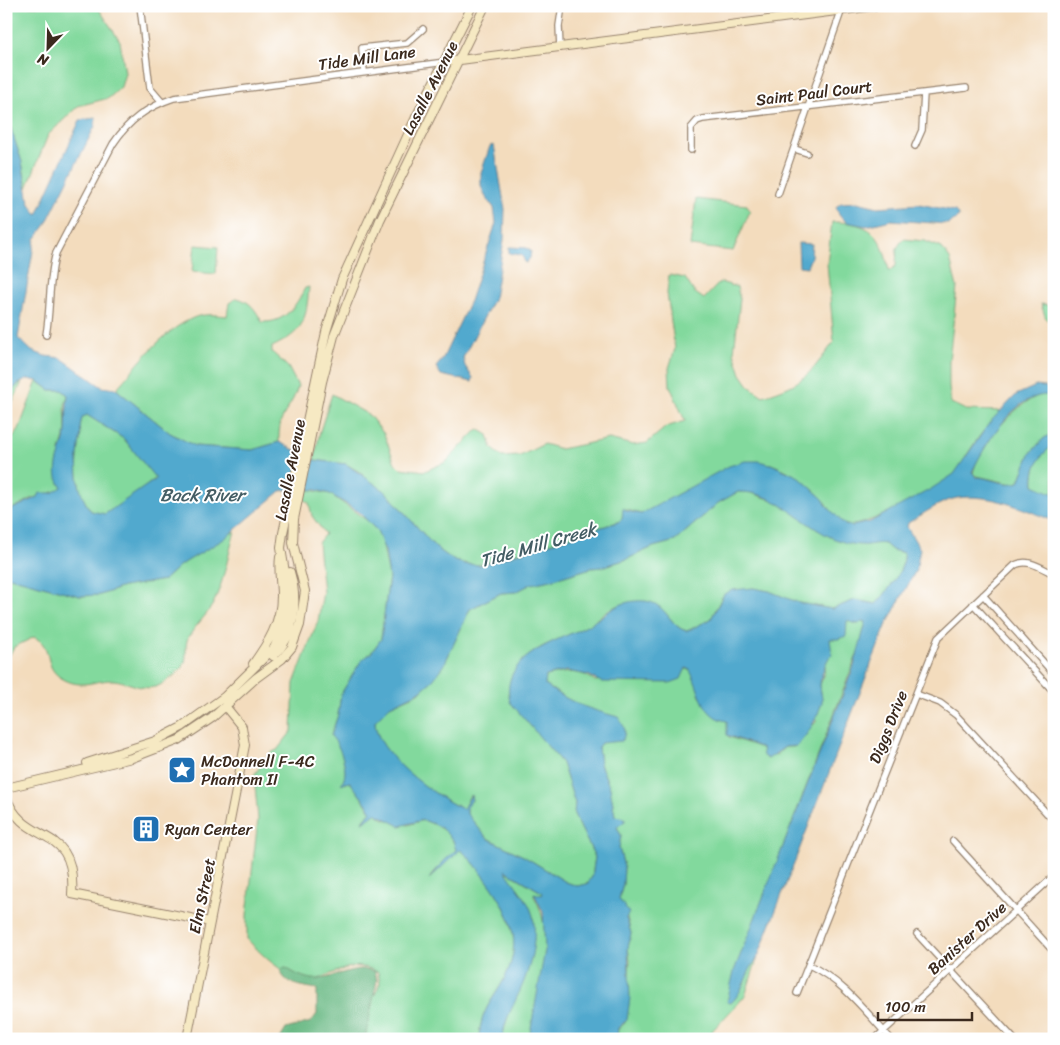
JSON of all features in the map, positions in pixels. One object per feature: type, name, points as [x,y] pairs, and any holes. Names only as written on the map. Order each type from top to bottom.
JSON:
[{"type":"main road","name":"Lasalle Avenue","points":[[64,772],[169,735],[224,697],[274,648],[286,618],[288,590],[281,548],[283,533],[294,498],[326,332],[342,279],[416,117],[472,6]]},
{"type":"main road","name":"Lasalle Avenue","points":[[307,436],[334,336],[357,275],[393,193],[485,6]]},
{"type":"main road","name":"Tide Mill Lane","points":[[445,62],[560,48],[844,8],[876,6]]},
{"type":"main road","name":"Lasalle Avenue","points":[[64,772],[132,758],[168,746],[199,728],[256,678],[282,660],[292,647],[298,634],[303,613],[305,591],[293,543],[294,498]]},
{"type":"main road","name":"Lasalle Avenue","points":[[244,678],[275,654],[284,643],[292,620],[294,587],[286,557],[283,533]]},
{"type":"main road","name":"Elm Street","points":[[187,1039],[245,745],[242,727],[225,706]]},
{"type":"main road","points":[[6,788],[64,772]]},
{"type":"main road","points":[[6,796],[11,810],[21,822],[56,841],[64,851],[73,877],[72,894],[210,922]]},
{"type":"street","points":[[140,6],[150,88],[162,102]]},
{"type":"street","points":[[560,48],[559,26],[562,6]]},
{"type":"street","points":[[778,194],[844,8]]},
{"type":"street","points":[[364,72],[362,48],[407,43],[423,29]]},
{"type":"street","name":"Tide Mill Lane","points":[[46,335],[50,318],[51,270],[56,253],[113,144],[124,128],[137,116],[162,102],[174,98],[445,62]]},
{"type":"street","name":"Saint Paul Court","points":[[691,150],[691,128],[697,121],[966,88]]},
{"type":"street","points":[[915,146],[922,130],[924,94]]},
{"type":"street","points":[[795,149],[807,153]]},
{"type":"street","name":"Diggs Drive","points":[[797,993],[938,638],[1015,565],[1023,562],[1054,574]]},
{"type":"street","points":[[982,595],[1054,674]]},
{"type":"street","points":[[973,604],[1054,692]]},
{"type":"street","points":[[916,694],[940,703],[956,715],[1054,821]]},
{"type":"street","points":[[953,841],[1054,952]]},
{"type":"street","name":"Banister Drive","points":[[875,1039],[1054,876]]},
{"type":"street","points":[[917,934],[1014,1039]]},
{"type":"street","points":[[809,965],[828,974],[842,985],[891,1039]]},
{"type":"green space","points":[[6,6],[97,6],[120,41],[125,73],[121,87],[109,98],[78,106],[48,135],[27,188],[22,162],[6,114]]},
{"type":"green space","points":[[696,199],[747,205],[750,211],[733,251],[690,246]]},
{"type":"green space","points":[[832,222],[856,224],[872,233],[883,248],[889,271],[896,266],[897,248],[903,239],[925,241],[942,248],[950,259],[957,287],[949,361],[951,403],[966,410],[1001,411],[977,440],[956,473],[900,507],[865,522],[852,525],[844,524],[816,492],[804,482],[771,464],[667,501],[641,514],[624,509],[622,519],[618,522],[474,566],[453,560],[435,547],[385,491],[368,482],[361,473],[346,464],[314,460],[320,431],[332,394],[369,415],[384,434],[395,463],[400,468],[425,471],[446,462],[478,429],[488,435],[492,448],[502,457],[520,456],[544,444],[561,449],[609,439],[633,445],[647,443],[666,427],[685,421],[670,386],[669,368],[675,349],[667,293],[669,275],[685,278],[694,292],[704,299],[720,282],[737,287],[740,299],[734,352],[741,374],[750,387],[763,396],[788,387],[811,371],[834,342],[827,263]]},
{"type":"green space","points":[[195,245],[218,247],[216,274],[192,272]]},
{"type":"green space","points":[[309,287],[306,309],[301,324],[291,336],[272,347],[272,352],[288,367],[298,386],[292,402],[282,418],[279,442],[252,450],[195,446],[170,433],[116,389],[151,349],[181,324],[201,315],[227,316],[229,303],[237,298],[246,301],[262,322],[277,320],[293,307],[305,288]]},
{"type":"green space","points":[[1041,304],[1054,306],[1054,334],[1050,321],[1046,319]]},
{"type":"green space","points":[[23,380],[6,417],[6,393],[11,392]]},
{"type":"green space","points":[[37,381],[50,390],[62,390],[68,395],[65,406],[66,431],[60,451],[59,483],[62,487],[60,490],[33,498],[6,512],[6,448],[19,429]]},
{"type":"green space","points":[[1047,394],[1054,396],[1054,432],[1043,439],[1030,454],[1019,482],[1012,484],[973,475],[976,464],[990,439],[1012,413],[1036,397]]},
{"type":"green space","points":[[87,415],[124,439],[156,478],[123,504],[105,514],[91,511],[79,486],[80,426],[83,417]]},
{"type":"green space","points":[[1054,445],[1054,494],[1040,490],[1034,485],[1034,473],[1041,457]]},
{"type":"green space","points":[[306,489],[330,494],[368,521],[377,531],[382,541],[389,577],[381,639],[371,653],[361,661],[341,694],[338,715],[331,735],[338,745],[343,758],[345,784],[349,782],[352,784],[371,811],[363,821],[375,813],[384,819],[408,825],[423,820],[444,831],[452,839],[456,850],[430,877],[460,850],[466,854],[498,897],[512,928],[514,945],[511,962],[504,980],[484,1014],[479,1039],[361,1039],[366,1013],[380,984],[378,972],[358,966],[317,980],[304,979],[285,972],[247,939],[247,915],[258,819],[254,775],[270,753],[277,750],[292,731],[294,683],[318,621],[323,592],[318,543],[325,534],[312,516],[309,503],[303,499]]},
{"type":"green space","points":[[738,492],[749,492],[778,502],[818,530],[885,544],[892,550],[904,553],[902,565],[890,587],[876,604],[855,600],[832,609],[799,603],[769,591],[753,588],[722,597],[711,619],[687,631],[677,626],[655,604],[649,602],[630,603],[609,610],[587,626],[542,647],[525,658],[514,672],[508,694],[562,763],[575,803],[574,814],[595,857],[592,877],[587,884],[577,886],[566,882],[525,857],[487,838],[467,814],[467,806],[472,800],[470,795],[463,809],[451,803],[408,773],[385,747],[377,734],[375,721],[390,706],[419,693],[443,667],[470,609],[501,593],[516,592],[531,584],[591,568],[602,567],[627,559],[653,547],[675,541],[718,503]]},
{"type":"green space","points":[[235,531],[217,596],[188,638],[185,661],[173,676],[158,686],[147,688],[113,680],[83,684],[71,683],[57,675],[50,664],[45,647],[34,637],[14,647],[6,661],[6,576],[80,596],[100,595],[123,587],[164,580],[179,566]]},
{"type":"green space","points":[[847,621],[858,624],[863,621],[866,622],[861,644],[759,909],[744,984],[748,969],[757,959],[745,996],[712,1031],[708,1039],[617,1039],[617,1031],[625,1023],[630,960],[628,948],[631,933],[625,910],[619,899],[623,884],[624,867],[619,847],[621,835],[617,827],[621,819],[615,816],[610,788],[600,764],[598,747],[601,743],[580,707],[545,685],[546,676],[578,673],[595,681],[689,669],[695,679],[700,697],[729,723],[727,735],[729,737],[762,748],[776,755],[785,747],[794,747],[816,722],[822,700],[820,685],[824,674],[830,639]]},
{"type":"green space","points":[[504,870],[543,893],[542,895],[534,894],[541,912],[545,948],[544,967],[529,1039],[502,1038],[533,916],[524,897]]},
{"type":"green space","points":[[286,968],[312,979],[320,979],[360,969],[375,972],[377,980],[365,1039],[280,1039],[286,1029],[311,1022],[317,1014],[317,989],[290,982],[282,975],[280,969]]},
{"type":"water","name":"Back River","points":[[6,114],[22,162],[29,202],[37,215],[80,120],[96,118],[95,126],[45,226],[35,239],[18,338],[32,351],[45,356],[61,358],[102,387],[116,389],[170,433],[195,446],[252,450],[279,442],[314,460],[346,464],[385,491],[435,547],[453,560],[464,564],[481,565],[618,522],[622,519],[623,508],[627,511],[641,514],[729,466],[745,461],[771,464],[799,477],[823,499],[845,525],[852,526],[870,522],[931,489],[954,474],[990,422],[1016,395],[1036,386],[1054,388],[1054,396],[1041,396],[1028,400],[1016,409],[994,434],[972,472],[976,477],[1003,483],[1019,482],[1030,454],[1043,439],[1054,432],[1054,445],[1038,462],[1034,473],[1034,485],[1054,494],[1054,521],[1007,503],[970,497],[944,502],[908,523],[907,527],[920,549],[916,570],[887,624],[757,959],[739,993],[731,1003],[727,1002],[734,971],[854,666],[866,622],[863,621],[858,624],[847,621],[846,636],[830,639],[832,654],[822,674],[820,686],[822,702],[815,720],[797,746],[785,747],[768,759],[763,756],[762,748],[727,735],[727,721],[718,719],[706,708],[689,669],[686,668],[681,679],[670,683],[601,682],[588,675],[567,671],[546,676],[545,685],[580,705],[618,717],[624,729],[622,741],[601,743],[598,747],[600,764],[610,788],[615,816],[625,818],[625,821],[617,827],[621,835],[619,848],[624,867],[623,884],[619,899],[629,913],[626,918],[631,933],[628,948],[630,998],[627,1020],[618,1028],[617,1039],[529,1039],[545,950],[543,912],[534,893],[542,895],[543,893],[505,870],[524,898],[533,916],[532,957],[526,977],[506,1022],[503,1039],[479,1039],[480,1028],[486,1011],[507,973],[512,959],[513,933],[505,909],[483,875],[460,850],[429,879],[456,850],[453,840],[440,827],[423,820],[400,826],[375,813],[362,823],[371,811],[350,782],[341,784],[344,779],[345,766],[341,752],[331,736],[338,715],[341,694],[361,661],[371,653],[381,639],[389,577],[385,551],[377,531],[359,512],[330,494],[317,490],[289,489],[281,491],[224,539],[179,566],[164,580],[123,587],[100,595],[80,596],[6,576],[6,512],[38,497],[40,493],[52,493],[62,487],[56,474],[65,438],[68,395],[62,390],[50,390],[38,381],[28,379],[18,384],[11,392],[6,393]],"holes":[[[87,415],[124,439],[156,479],[105,514],[91,511],[79,486],[80,426],[83,417]],[[738,492],[752,493],[765,497],[789,510],[811,526],[838,540],[858,545],[885,544],[892,550],[904,553],[902,565],[890,587],[876,604],[855,600],[832,609],[799,603],[769,591],[753,588],[732,590],[724,594],[711,619],[687,631],[681,629],[658,606],[652,603],[645,601],[627,602],[613,608],[587,626],[546,645],[521,662],[513,673],[509,686],[510,702],[562,763],[575,803],[574,814],[595,857],[592,877],[587,884],[577,886],[566,882],[525,857],[487,838],[467,814],[467,806],[472,800],[471,795],[463,809],[451,803],[408,772],[385,747],[377,733],[375,721],[390,706],[419,692],[433,680],[443,667],[470,609],[501,593],[516,592],[531,584],[591,568],[602,567],[627,559],[653,547],[675,541],[718,503]]]},
{"type":"water","points":[[494,145],[505,209],[504,240],[494,298],[463,358],[465,366],[473,378],[472,382],[441,375],[436,367],[442,360],[470,301],[496,223],[494,208],[485,196],[481,186],[481,173],[490,146]]},
{"type":"water","points":[[857,202],[878,207],[919,204],[955,211],[959,217],[948,224],[891,220],[866,226],[846,222],[836,207],[841,203]]},
{"type":"water","points":[[798,243],[812,244],[811,257],[807,267],[799,266]]},
{"type":"water","points":[[509,247],[527,248],[531,251],[530,258],[526,263],[524,262],[521,255],[509,253]]},
{"type":"place","name":"McDonnell F-4C Phantom II","points":[[182,770]]},
{"type":"place","name":"Ryan Center","points":[[146,829]]},
{"type":"water label","name":"Tide Mill Creek","points":[[538,545]]}]
